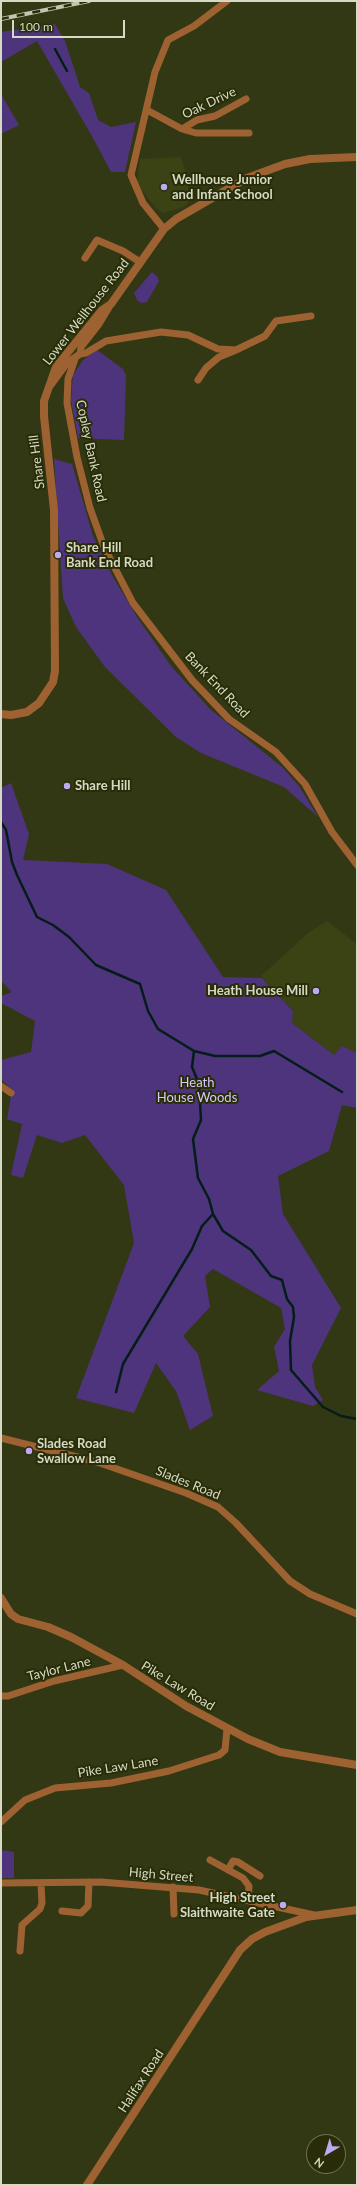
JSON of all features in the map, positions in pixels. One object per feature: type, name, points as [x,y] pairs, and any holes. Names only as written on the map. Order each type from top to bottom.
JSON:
[{"type":"street","points":[[164,229],[143,203],[131,175],[155,72],[168,40],[194,26],[227,1]]},
{"type":"street","name":"Oak Drive","points":[[182,129],[197,120],[215,116],[246,99]]},
{"type":"street","name":"Oak Drive","points":[[147,110],[182,129],[196,133],[249,133]]},
{"type":"street","name":"Lower Wellhouse Road","points":[[48,389],[56,367],[102,310],[111,304],[164,229],[176,219],[247,178],[285,164],[310,159],[357,157]]},
{"type":"street","points":[[85,258],[97,240],[123,251],[140,262]]},
{"type":"street","name":"Copley Bank Road","points":[[104,547],[90,508],[68,412],[68,379],[81,347],[99,324],[111,304]]},
{"type":"street","points":[[198,380],[206,368],[219,357],[265,336],[276,321],[311,316]]},
{"type":"street","points":[[78,357],[106,341],[161,332],[188,335],[218,349],[236,350]]},
{"type":"street","name":"Copley Bank Road","points":[[48,389],[68,362],[78,357]]},
{"type":"street","name":"Share Hill","points":[[1,714],[11,715],[27,712],[39,703],[53,682],[55,671],[54,510],[44,416],[44,401],[48,389]]},
{"type":"street","name":"Bank End Road","points":[[104,547],[133,603],[188,675],[229,719],[276,752],[292,768],[305,784],[332,832],[357,865]]},
{"type":"street","points":[[1,1086],[10,1092]]},
{"type":"street","name":"Slades Road","points":[[1,1438],[97,1462],[186,1493],[218,1507],[236,1523],[290,1581],[310,1594],[357,1614]]},
{"type":"street","name":"Pike Law Road","points":[[1,1598],[12,1614],[18,1619],[48,1627],[71,1637],[124,1665],[180,1702],[227,1729],[280,1752],[357,1765]]},
{"type":"street","name":"Taylor Lane","points":[[1,1696],[8,1696],[54,1681],[124,1665]]},
{"type":"street","name":"Pike Law Lane","points":[[1,1822],[25,1800],[55,1788],[111,1783],[169,1771],[219,1755],[225,1750],[227,1729]]},
{"type":"street","points":[[210,1860],[243,1878],[248,1886],[248,1900]]},
{"type":"street","points":[[228,1870],[233,1861],[238,1862],[260,1876]]},
{"type":"street","points":[[62,1911],[81,1913],[88,1906],[89,1882]]},
{"type":"street","name":"High Street","points":[[1,1883],[41,1884],[89,1882],[173,1887],[199,1890],[316,1915]]},
{"type":"street","points":[[20,1950],[22,1925],[40,1909],[42,1903],[41,1884]]},
{"type":"street","points":[[173,1887],[174,1914]]},
{"type":"street","name":"Halifax Road","points":[[87,2185],[240,1950],[252,1939],[265,1932],[316,1915],[357,1910]]},
{"type":"shaded area","name":"Wellhouse Junior and Infant School","points":[[181,157],[188,181],[188,203],[184,207],[163,213],[156,208],[137,184],[140,159]]},
{"type":"shaded area","points":[[327,921],[357,944],[357,1053],[342,1046],[334,1055],[292,1023],[293,1011],[261,976],[308,933]]},
{"type":"green space","points":[[55,24],[65,41],[80,87],[89,93],[98,120],[111,127],[136,122],[125,172],[111,172],[37,41],[1,62],[1,32]]},
{"type":"green space","points":[[1,94],[19,125],[1,134]]},
{"type":"green space","points":[[152,272],[157,276],[159,281],[147,302],[141,303],[137,300],[134,293]]},
{"type":"green space","points":[[97,350],[123,369],[126,375],[124,440],[78,438],[71,400],[73,375],[83,360]]},
{"type":"green space","points":[[54,459],[72,464],[93,536],[113,577],[137,617],[171,666],[210,709],[282,767],[299,786],[318,817],[284,787],[201,753],[176,737],[105,667],[76,627],[63,598]]},
{"type":"green space","name":"Heath House Woods","points":[[11,783],[29,834],[23,860],[107,864],[166,890],[223,977],[262,978],[293,1011],[292,1023],[334,1055],[342,1046],[357,1053],[357,1108],[342,1105],[329,1151],[278,1176],[283,1214],[341,1308],[312,1365],[315,1387],[323,1400],[313,1406],[257,1390],[279,1371],[274,1347],[285,1329],[281,1308],[213,1269],[205,1276],[210,1307],[183,1336],[198,1354],[213,1416],[190,1430],[176,1391],[156,1363],[134,1413],[76,1398],[134,1243],[124,1185],[85,1135],[62,1143],[37,1135],[23,1178],[11,1175],[22,1124],[7,1119],[12,1090],[1,1079],[1,1060],[31,1052],[35,1021],[1,1003],[1,996],[12,992],[1,981],[1,788]]},
{"type":"green space","points":[[1,1850],[14,1852],[14,1878],[1,1878]]},
{"type":"waterway","points":[[55,49],[67,71]]},
{"type":"waterway","points":[[1,822],[6,830],[12,862],[37,917],[53,925],[69,937],[96,965],[140,984],[148,1011],[158,1029],[194,1051],[192,1067],[199,1084],[201,1120],[193,1139],[198,1178],[209,1199],[213,1214],[223,1231],[251,1250],[271,1276],[282,1280],[287,1299],[293,1307],[294,1317],[290,1341],[291,1370],[323,1407],[341,1416],[357,1419]]},
{"type":"waterway","points":[[194,1051],[215,1056],[260,1056],[274,1051],[342,1092]]},
{"type":"waterway","points":[[116,1392],[123,1364],[192,1249],[202,1226],[213,1214]]},
{"type":"railway","points":[[1,19],[89,1]]},
{"type":"place","name":"Wellhouse Junior and Infant School","points":[[164,187]]},
{"type":"place","name":"Share Hill Bank End Road","points":[[58,555]]},
{"type":"place","name":"Share Hill","points":[[67,786]]},
{"type":"place","name":"Heath House Mill","points":[[316,991]]},
{"type":"place","name":"Slades Road Swallow Lane","points":[[29,1451]]},
{"type":"place","name":"High Street Slaithwaite Gate","points":[[283,1905]]}]
